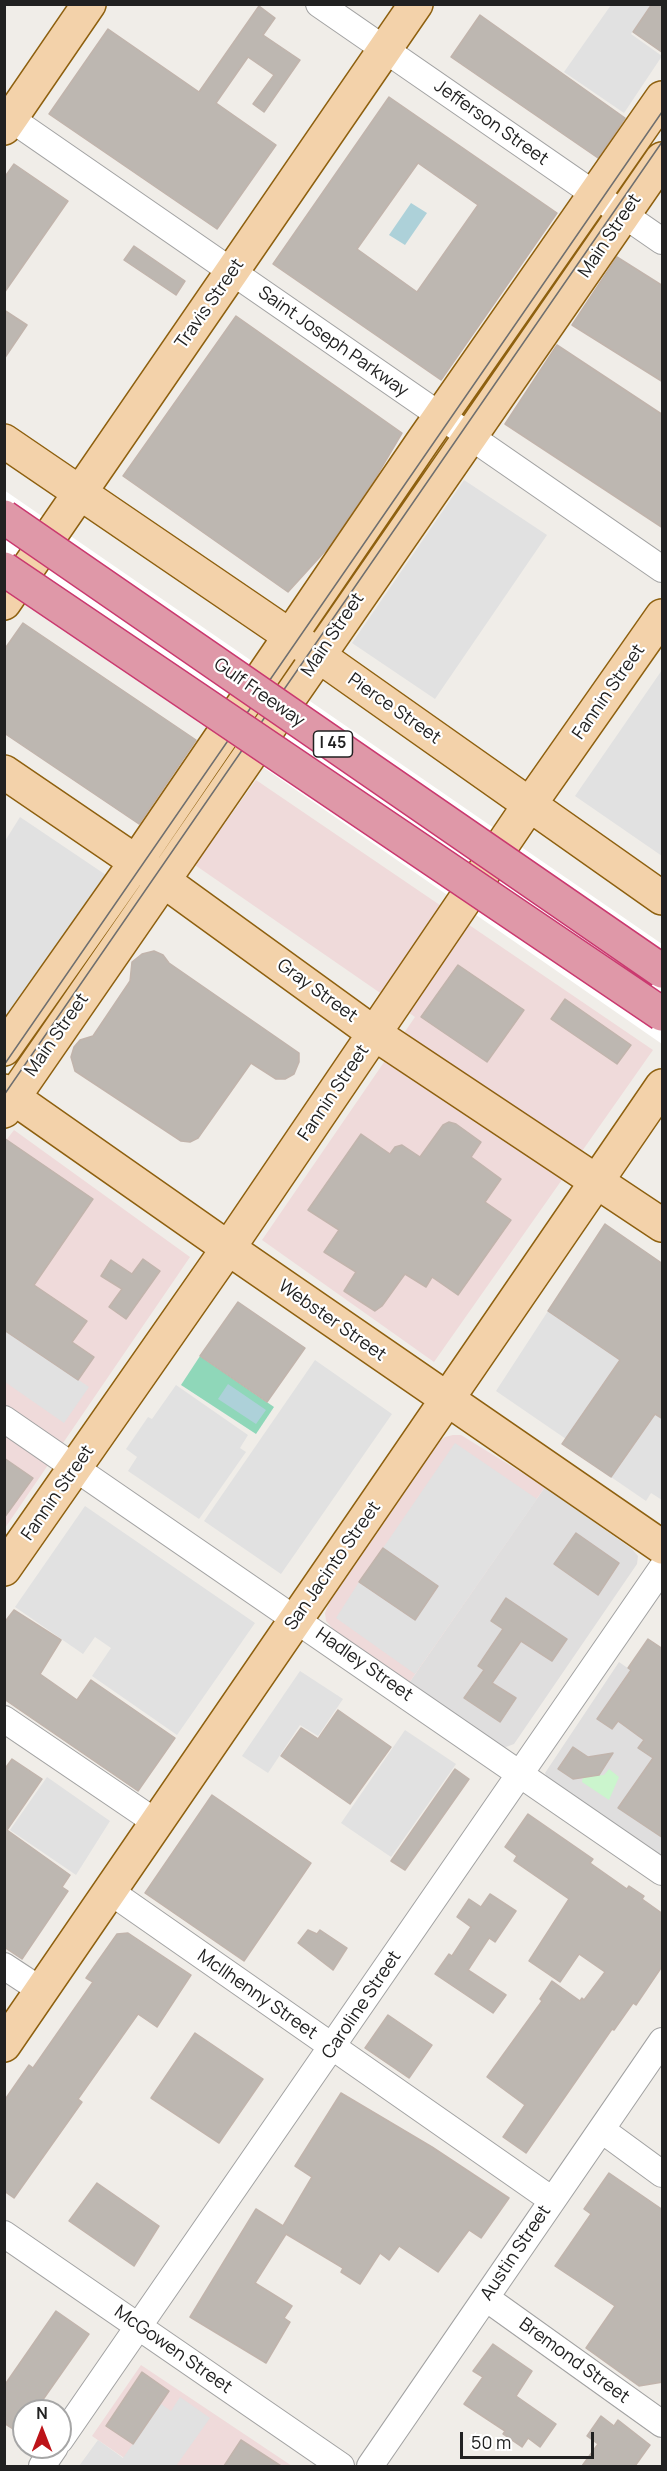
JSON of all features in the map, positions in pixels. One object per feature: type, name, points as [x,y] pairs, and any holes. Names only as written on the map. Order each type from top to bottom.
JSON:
[{"type":"highway","name":"Gulf Freeway","points":[[4,517],[663,970]]},
{"type":"highway","name":"I 45","points":[[4,569],[663,1014]]},
{"type":"main road","points":[[7,120],[89,4]]},
{"type":"main road","name":"Travis Street","points":[[4,603],[416,4]]},
{"type":"main road","name":"Main Street","points":[[4,1049],[136,862],[440,417],[663,98]]},
{"type":"main road","name":"Main Street","points":[[8,1100],[164,881],[663,159]]},
{"type":"main road","name":"Pierce Street","points":[[4,441],[319,656],[663,898]]},
{"type":"main road","name":"Fannin Street","points":[[4,1569],[228,1248],[530,804],[663,616]]},
{"type":"main road","name":"Gray Street","points":[[4,772],[164,881],[375,1034],[663,1226]]},
{"type":"main road","name":"San Jacinto Street","points":[[4,2045],[663,1086]]},
{"type":"main road","name":"Webster Street","points":[[8,1100],[663,1547]]},
{"type":"street","name":"Jefferson Street","points":[[319,4],[663,242]]},
{"type":"street","name":"Saint Joseph Parkway","points":[[7,120],[663,569]]},
{"type":"street","name":"Hadley Street","points":[[4,1419],[663,1872]]},
{"type":"street","name":"Caroline Street","points":[[72,2423],[663,1568]]},
{"type":"street","points":[[4,1719],[157,1823]]},
{"type":"street","name":"McIlhenny Street","points":[[111,1892],[552,2199]]},
{"type":"street","points":[[4,1966],[42,1991]]},
{"type":"street","name":"Austin Street","points":[[370,2466],[663,2041]]},
{"type":"street","points":[[602,2130],[663,2174]]},
{"type":"street","name":"McGowen Street","points":[[4,2234],[341,2466]]},
{"type":"street","name":"Bremond Street","points":[[486,2298],[663,2424]]},
{"type":"shaded area","points":[[611,5],[652,5],[631,34],[662,56],[624,113],[564,72]]},
{"type":"shaded area","points":[[464,480],[547,535],[435,699],[352,643]]},
{"type":"shaded area","points":[[662,670],[662,856],[575,796]]},
{"type":"shaded area","points":[[256,780],[653,1050],[434,1362],[262,1240],[415,1017],[195,865]]},
{"type":"shaded area","points":[[20,817],[109,877],[5,1029],[5,841]]},
{"type":"shaded area","points":[[14,1130],[190,1257],[5,1528],[4,1143]]},
{"type":"shaded area","points":[[548,1311],[620,1360],[566,1439],[496,1391]]},
{"type":"shaded area","points":[[4,1330],[89,1387],[64,1423],[5,1382]]},
{"type":"shaded area","points":[[315,1360],[392,1414],[281,1574],[204,1521]]},
{"type":"shaded area","points":[[176,1385],[248,1435],[240,1448],[246,1452],[199,1519],[128,1471],[137,1457],[126,1449],[148,1417],[152,1419]]},
{"type":"shaded area","points":[[655,1414],[662,1419],[662,1500],[651,1493],[646,1501],[611,1477]]},
{"type":"shaded area","points":[[453,1435],[461,1435],[545,1487],[409,1683],[334,1630],[326,1621],[325,1613],[329,1603],[439,1442]]},
{"type":"shaded area","points":[[455,1443],[537,1499],[415,1674],[336,1618],[359,1582],[415,1620],[438,1586],[383,1548]]},
{"type":"shaded area","points":[[545,1487],[632,1549],[638,1556],[637,1564],[514,1744],[506,1747],[497,1745],[409,1683]]},
{"type":"shaded area","points":[[85,1506],[255,1623],[177,1735],[92,1676],[111,1648],[95,1637],[83,1654],[15,1607]]},
{"type":"shaded area","points":[[619,1662],[662,1692],[662,1860],[547,1778],[545,1773]]},
{"type":"shaded area","points":[[300,1671],[343,1699],[318,1736],[300,1725],[268,1773],[242,1756]]},
{"type":"shaded area","points":[[405,1730],[456,1764],[391,1857],[341,1823]]},
{"type":"shaded area","points":[[47,1777],[110,1821],[76,1875],[10,1830]]},
{"type":"shaded area","points":[[141,2365],[292,2466],[136,2466],[92,2436]]},
{"type":"shaded area","points":[[180,2397],[210,2418],[176,2466],[79,2466],[98,2440],[123,2458],[161,2404],[171,2411]]},
{"type":"green space","points":[[200,1356],[274,1407],[256,1434],[181,1385]]},
{"type":"green space","points":[[609,1769],[619,1777],[609,1800],[582,1782],[583,1777],[604,1775]]},
{"type":"water","points":[[411,203],[427,213],[405,245],[389,235]]},
{"type":"water","points":[[228,1384],[266,1410],[256,1424],[218,1399]]},
{"type":"pier","points":[[4,490],[662,944],[662,1044],[5,588]]},
{"type":"building","points":[[652,4],[663,4],[663,53],[633,32]]},
{"type":"building","points":[[259,6],[275,18],[263,35],[300,60],[264,112],[253,104],[274,75],[248,57],[216,103],[276,145],[217,229],[49,114],[108,29],[199,92]]},
{"type":"building","points":[[480,15],[625,118],[598,158],[451,57]]},
{"type":"building","points":[[389,97],[557,213],[441,380],[273,264]],"holes":[[[418,163],[478,205],[417,292],[357,249]]]},
{"type":"building","points":[[14,164],[68,201],[4,293],[4,178]]},
{"type":"building","points":[[134,246],[185,281],[176,295],[124,260]]},
{"type":"building","points":[[617,257],[663,286],[663,382],[572,325]]},
{"type":"building","points":[[4,310],[27,325],[4,359]]},
{"type":"building","points":[[236,316],[402,433],[376,477],[328,548],[288,592],[123,476]]},
{"type":"building","points":[[557,345],[663,415],[663,528],[505,424]]},
{"type":"building","points":[[23,623],[196,740],[139,824],[4,733],[4,650]]},
{"type":"building","points":[[154,951],[163,955],[169,963],[299,1053],[299,1062],[294,1074],[285,1079],[276,1079],[251,1063],[198,1138],[190,1142],[181,1141],[75,1071],[71,1057],[74,1047],[80,1040],[93,1036],[130,981],[132,962],[142,954]]},
{"type":"building","points":[[458,965],[524,1010],[487,1062],[421,1017]]},
{"type":"building","points":[[565,999],[631,1045],[617,1064],[551,1019]]},
{"type":"building","points":[[449,1122],[456,1124],[481,1142],[471,1157],[501,1179],[485,1202],[511,1220],[458,1295],[432,1277],[426,1287],[405,1274],[382,1306],[375,1311],[344,1291],[356,1272],[324,1252],[339,1230],[308,1210],[361,1134],[390,1154],[395,1147],[402,1145],[420,1157],[443,1125]]},
{"type":"building","points":[[4,1138],[93,1199],[34,1285],[87,1321],[72,1342],[94,1357],[78,1380],[4,1330]]},
{"type":"building","points":[[605,1224],[663,1264],[663,1419],[655,1414],[611,1477],[562,1444],[620,1360],[548,1311]]},
{"type":"building","points":[[143,1259],[160,1271],[126,1319],[109,1307],[122,1289],[101,1276],[111,1260],[132,1274]]},
{"type":"building","points":[[238,1302],[305,1348],[267,1402],[200,1356]]},
{"type":"building","points":[[4,1458],[33,1478],[4,1518]]},
{"type":"building","points":[[576,1533],[619,1563],[598,1595],[554,1564]]},
{"type":"building","points":[[383,1548],[438,1586],[415,1620],[359,1582]]},
{"type":"building","points":[[506,1598],[567,1639],[552,1661],[521,1641],[492,1683],[516,1698],[500,1722],[464,1698],[484,1670],[478,1666],[503,1629],[491,1621]]},
{"type":"building","points":[[14,1610],[61,1640],[40,1674],[77,1700],[91,1680],[175,1738],[138,1791],[4,1699],[4,1623]]},
{"type":"building","points":[[648,1639],[663,1649],[663,1838],[618,1808],[653,1758],[638,1748],[644,1740],[618,1721],[612,1729],[597,1719],[631,1670],[628,1668]]},
{"type":"building","points":[[338,1710],[391,1747],[350,1804],[281,1756],[301,1728],[318,1739]]},
{"type":"building","points":[[573,1747],[588,1757],[613,1753],[599,1775],[573,1779],[558,1769]]},
{"type":"building","points":[[12,1759],[42,1779],[7,1830],[70,1875],[62,1887],[68,1891],[22,1959],[4,1947],[4,1770]]},
{"type":"building","points":[[455,1769],[469,1779],[405,1870],[391,1861]]},
{"type":"building","points":[[212,1795],[311,1863],[244,1961],[145,1893]]},
{"type":"building","points":[[528,1814],[593,1859],[590,1863],[627,1889],[629,1886],[644,1896],[642,1899],[663,1914],[663,1965],[636,2005],[633,2003],[614,2030],[612,2029],[526,2153],[503,2137],[525,2105],[487,2077],[542,2001],[540,1999],[552,1981],[580,2001],[582,1998],[584,2000],[605,1972],[579,1954],[560,1982],[529,1961],[569,1899],[514,1861],[517,1856],[505,1847]]},
{"type":"building","points":[[490,1894],[516,1911],[495,1942],[489,1938],[468,1970],[506,1995],[493,2013],[435,1974],[449,1954],[452,1956],[471,1927],[457,1917],[469,1899],[481,1907]]},
{"type":"building","points":[[308,1930],[317,1934],[320,1930],[347,1948],[333,1970],[298,1943]]},
{"type":"building","points":[[128,1933],[191,1975],[157,2027],[138,2014],[78,2099],[82,2102],[14,2198],[4,2191],[4,2101],[29,2065],[33,2068],[93,1982],[86,1978],[117,1934]]},
{"type":"building","points":[[388,2015],[432,2045],[409,2078],[365,2048]]},
{"type":"building","points":[[195,2033],[263,2079],[219,2143],[151,2098]]},
{"type":"building","points":[[341,2093],[432,2147],[509,2198],[481,2238],[469,2230],[438,2272],[399,2246],[389,2260],[380,2253],[360,2284],[341,2272],[343,2268],[286,2234],[255,2283],[292,2306],[284,2318],[290,2322],[266,2363],[190,2317],[256,2209],[283,2226],[312,2177],[295,2166]]},
{"type":"building","points":[[609,2173],[663,2210],[663,2382],[639,2386],[586,2348],[615,2306],[555,2266],[591,2214],[584,2209]]},
{"type":"building","points":[[97,2183],[159,2226],[134,2266],[69,2221]]},
{"type":"building","points":[[56,2311],[89,2334],[43,2399],[12,2399],[12,2428],[4,2423],[4,2386]]},
{"type":"building","points":[[493,2344],[532,2371],[516,2396],[556,2424],[540,2447],[528,2438],[522,2447],[503,2434],[505,2431],[464,2404],[483,2377],[473,2371]]},
{"type":"building","points":[[142,2372],[169,2391],[133,2444],[106,2426]]},
{"type":"building","points":[[601,2416],[614,2426],[618,2420],[650,2445],[635,2466],[582,2466],[598,2444],[587,2436]]},
{"type":"building","points":[[241,2440],[281,2466],[224,2466]]},
{"type":"tram line","points":[[4,1065],[662,112]]},
{"type":"tram line","points":[[4,1095],[662,142]]}]
